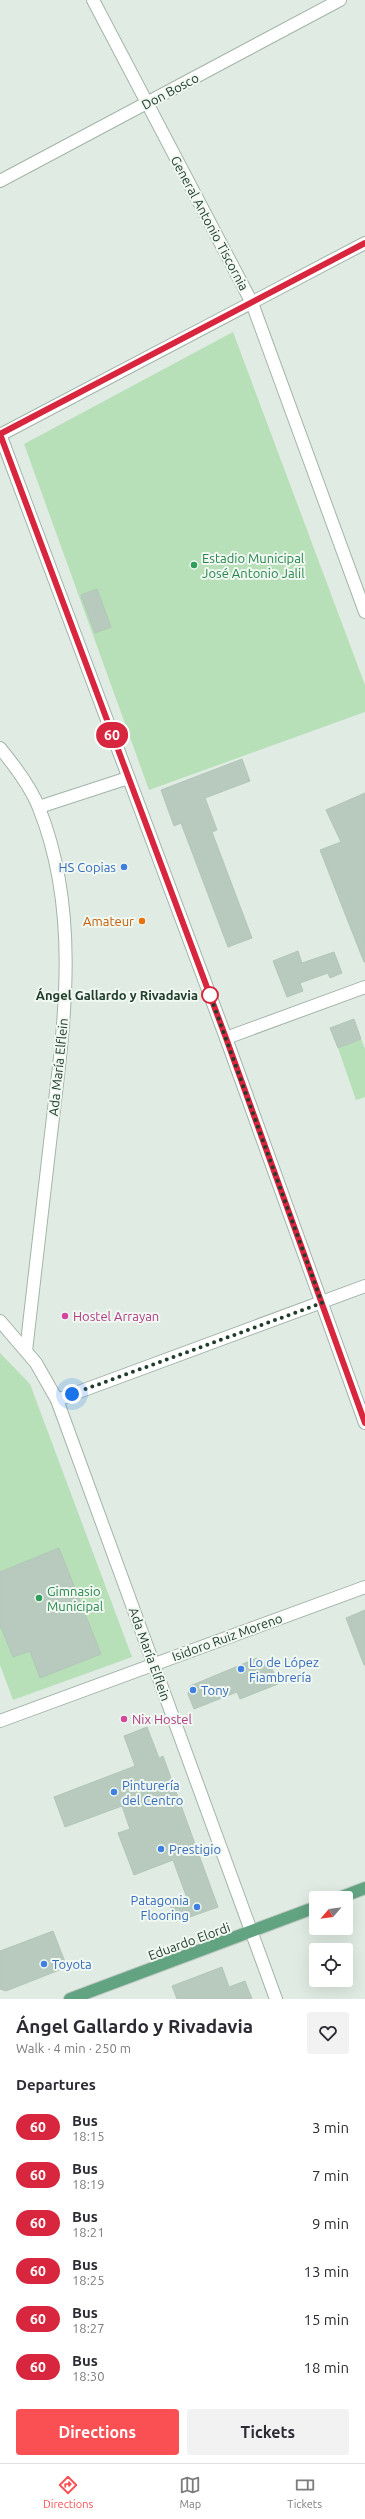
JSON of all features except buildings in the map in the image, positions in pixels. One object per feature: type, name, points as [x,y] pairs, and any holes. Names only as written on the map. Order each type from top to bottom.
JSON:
[{"type":"main road","points":[[353,1893],[365,1888]]},
{"type":"main road","name":"Eduardo Elordi","points":[[70,1999],[309,1910]]},
{"type":"street","name":"General Antonio Tiscornia","points":[[93,0],[252,303],[365,612]]},
{"type":"street","name":"Don Bosco","points":[[0,181],[340,0]]},
{"type":"street","points":[[365,243],[0,434],[226,1038],[365,1424]]},
{"type":"street","name":"Ada María Elflein","points":[[0,748],[39,807],[58,876],[65,921],[66,980],[62,1037],[26,1351]]},
{"type":"street","points":[[39,807],[128,778]]},
{"type":"street","points":[[226,1038],[365,987]]},
{"type":"street","points":[[57,1400],[365,1286]]},
{"type":"street","name":"Ada María Elflein","points":[[0,1321],[26,1351],[57,1400],[276,1999]]},
{"type":"street","name":"Isidoro Ruiz Moreno","points":[[0,1721],[365,1587]]},
{"type":"green space","name":"Estadio Municipal José Antonio Jalil","points":[[233,332],[365,685],[365,712],[149,790],[24,444]]},
{"type":"green space","points":[[361,1039],[365,1049],[365,1097],[356,1100],[338,1048]]},
{"type":"green space","points":[[0,1353],[30,1384],[132,1657],[13,1700],[0,1665]]},
{"type":"bus line","name":"60","points":[[365,243],[0,434],[226,1038],[365,1423]]},
{"type":"place","name":"Estadio Municipal José Antonio Jalil","points":[[194,565]]},
{"type":"place","name":"HS Copias","points":[[124,867]]},
{"type":"place","name":"Amateur","points":[[142,921]]},
{"type":"place","name":"Ángel Gallardo y Rivadavia","points":[[210,995]]},
{"type":"place","name":"Hostel Arrayan","points":[[65,1316]]},
{"type":"place","name":"Gimnasio Municipal","points":[[39,1598]]},
{"type":"place","name":"Lo de López Fiambrería","points":[[241,1669]]},
{"type":"place","name":"Tony","points":[[193,1690]]},
{"type":"place","name":"Nix Hostel","points":[[124,1719]]},
{"type":"place","name":"Pinturería del Centro","points":[[114,1792]]},
{"type":"place","name":"Prestigio","points":[[161,1849]]},
{"type":"place","name":"Patagonia Flooring","points":[[197,1907]]},
{"type":"place","name":"Toyota","points":[[44,1964]]},
{"type":"route","points":[[72,1394],[322,1303],[210,995]]}]
